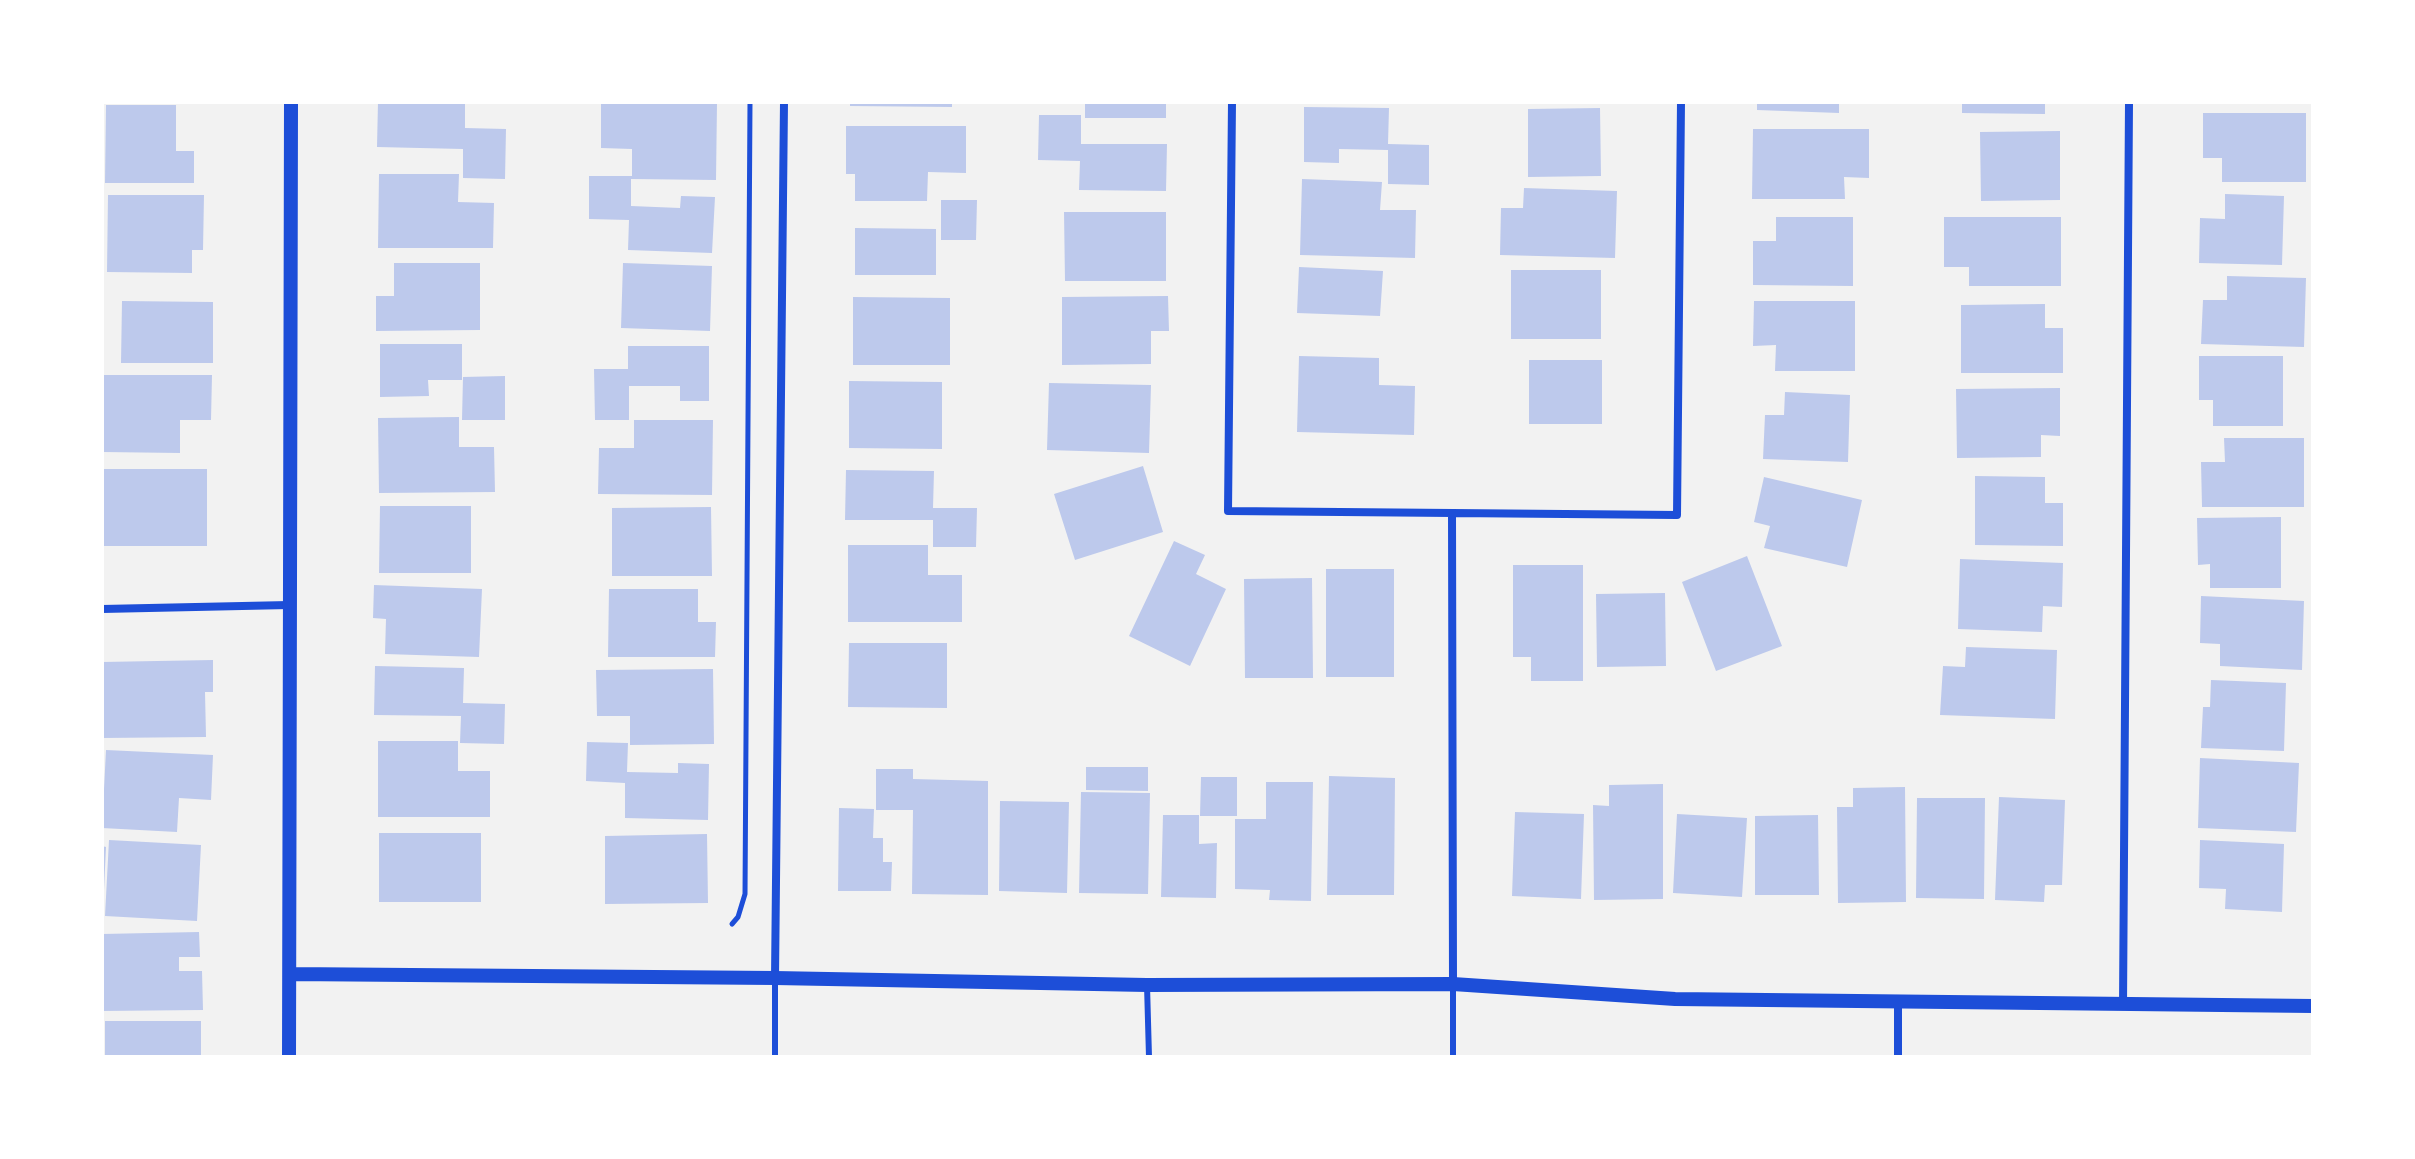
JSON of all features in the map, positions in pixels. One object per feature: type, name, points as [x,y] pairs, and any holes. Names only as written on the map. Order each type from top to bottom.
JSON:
[{"type":"street","points":[[289,1057],[291,102]]},
{"type":"street","points":[[775,978],[784,102]]},
{"type":"street","points":[[1232,102],[1228,511],[1677,515],[1681,102]]},
{"type":"street","points":[[2123,1005],[2129,102]]},
{"type":"street","points":[[1452,513],[1453,984]]},
{"type":"street","points":[[102,609],[289,605]]},
{"type":"street","points":[[290,974],[1147,985],[1453,984],[1675,999],[2313,1006]]},
{"type":"street","points":[[1898,1003],[1898,1057]]},
{"type":"lane","points":[[775,978],[775,1057]]},
{"type":"lane","points":[[1453,984],[1453,1057]]},
{"type":"lane","points":[[1147,985],[1149,1057]]},
{"type":"path","points":[[732,924],[738,917],[745,894],[750,102]]},
{"type":"building","points":[[378,102],[465,102],[465,128],[506,129],[505,179],[463,178],[463,149],[377,147]]},
{"type":"building","points":[[850,102],[952,102],[952,107],[850,106]]},
{"type":"building","points":[[1085,102],[1166,102],[1166,118],[1085,118]]},
{"type":"building","points":[[1757,102],[1839,102],[1839,113],[1757,110]]},
{"type":"building","points":[[1962,102],[2045,102],[2045,114],[1962,113]]},
{"type":"building","points":[[601,103],[717,103],[716,180],[631,179],[631,206],[680,208],[681,196],[715,197],[712,253],[628,250],[629,220],[589,219],[589,176],[632,176],[632,149],[601,148]]},
{"type":"building","points":[[106,105],[176,105],[176,151],[194,151],[194,183],[105,183]]},
{"type":"building","points":[[1304,107],[1389,108],[1388,144],[1429,145],[1429,185],[1388,184],[1388,150],[1339,149],[1339,163],[1304,162]]},
{"type":"building","points":[[1600,108],[1601,176],[1528,177],[1528,109]]},
{"type":"building","points":[[2203,113],[2306,113],[2306,182],[2222,182],[2222,158],[2203,158]]},
{"type":"building","points":[[1039,115],[1081,115],[1081,144],[1167,144],[1166,191],[1079,190],[1080,161],[1038,160]]},
{"type":"building","points":[[846,126],[966,126],[966,173],[928,172],[927,201],[855,201],[855,174],[846,174]]},
{"type":"building","points":[[1753,129],[1869,129],[1869,178],[1844,177],[1845,199],[1752,199]]},
{"type":"building","points":[[2060,131],[2060,200],[1981,201],[1980,132]]},
{"type":"building","points":[[379,174],[459,174],[458,202],[494,203],[493,248],[378,248]]},
{"type":"building","points":[[1302,179],[1382,182],[1380,210],[1416,210],[1415,258],[1300,255]]},
{"type":"building","points":[[1524,188],[1617,191],[1615,258],[1500,255],[1501,208],[1523,208]]},
{"type":"building","points":[[2225,194],[2284,196],[2282,265],[2199,263],[2200,218],[2225,219]]},
{"type":"building","points":[[108,195],[204,195],[203,250],[192,250],[192,273],[107,272]]},
{"type":"building","points":[[941,200],[977,200],[976,240],[941,240]]},
{"type":"building","points":[[1064,212],[1166,212],[1166,281],[1065,281]]},
{"type":"building","points":[[1776,217],[1853,217],[1853,286],[1753,285],[1753,241],[1776,241]]},
{"type":"building","points":[[1944,217],[2061,217],[2061,286],[1969,286],[1969,267],[1944,267]]},
{"type":"building","points":[[855,228],[936,229],[936,275],[855,275]]},
{"type":"building","points":[[394,263],[480,263],[480,330],[376,331],[376,296],[394,296]]},
{"type":"building","points":[[623,263],[712,266],[710,331],[621,328]]},
{"type":"building","points":[[1299,267],[1383,271],[1380,316],[1297,313]]},
{"type":"building","points":[[1511,270],[1601,270],[1601,339],[1511,339]]},
{"type":"building","points":[[2227,276],[2306,278],[2304,347],[2201,344],[2203,300],[2227,300]]},
{"type":"building","points":[[1168,296],[1169,331],[1151,331],[1151,364],[1062,365],[1062,297]]},
{"type":"building","points":[[853,297],[950,298],[950,365],[853,365]]},
{"type":"building","points":[[122,301],[213,302],[213,363],[121,363]]},
{"type":"building","points":[[1754,301],[1855,301],[1855,371],[1775,371],[1776,345],[1753,346]]},
{"type":"building","points":[[2045,304],[2045,328],[2063,328],[2063,373],[1961,373],[1961,305]]},
{"type":"building","points":[[380,344],[462,344],[462,380],[428,380],[429,396],[380,397]]},
{"type":"building","points":[[628,346],[709,346],[709,401],[680,401],[680,386],[629,386],[629,420],[595,420],[594,369],[628,369]]},
{"type":"building","points":[[1299,356],[1379,358],[1379,385],[1415,386],[1414,435],[1297,432]]},
{"type":"building","points":[[2199,356],[2283,356],[2283,426],[2213,426],[2213,400],[2199,400]]},
{"type":"building","points":[[1529,360],[1602,360],[1602,424],[1529,424]]},
{"type":"building","points":[[104,375],[212,375],[211,420],[180,420],[180,453],[103,452]]},
{"type":"building","points":[[505,376],[505,420],[462,420],[463,377]]},
{"type":"building","points":[[849,381],[942,382],[942,449],[849,448]]},
{"type":"building","points":[[1049,383],[1151,385],[1149,453],[1047,450]]},
{"type":"building","points":[[2060,388],[2060,436],[2041,435],[2041,457],[1957,458],[1956,389]]},
{"type":"building","points":[[1785,392],[1850,395],[1848,462],[1763,459],[1765,415],[1784,415]]},
{"type":"building","points":[[459,417],[459,447],[494,447],[495,492],[379,493],[378,418]]},
{"type":"building","points":[[634,420],[713,420],[712,495],[598,494],[599,448],[634,448]]},
{"type":"building","points":[[2224,438],[2304,438],[2304,507],[2202,507],[2201,462],[2225,462]]},
{"type":"building","points":[[1143,466],[1163,532],[1075,560],[1054,494]]},
{"type":"building","points":[[102,469],[207,469],[207,546],[102,546]]},
{"type":"building","points":[[846,470],[934,471],[933,508],[977,508],[976,547],[933,547],[933,520],[845,520]]},
{"type":"building","points":[[1975,476],[2045,477],[2045,503],[2063,503],[2063,546],[1975,545]]},
{"type":"building","points":[[1764,477],[1862,500],[1847,567],[1764,548],[1770,526],[1754,522]]},
{"type":"building","points":[[380,506],[471,506],[471,573],[379,573]]},
{"type":"building","points":[[711,507],[712,576],[612,576],[612,508]]},
{"type":"building","points":[[2281,517],[2281,588],[2210,588],[2210,564],[2198,565],[2197,518]]},
{"type":"building","points":[[1174,541],[1205,555],[1196,574],[1226,589],[1190,666],[1129,636]]},
{"type":"building","points":[[848,545],[928,545],[928,575],[962,575],[962,622],[848,622]]},
{"type":"building","points":[[1747,556],[1782,646],[1716,671],[1682,582]]},
{"type":"building","points":[[1960,559],[2063,563],[2062,607],[2043,606],[2042,632],[1958,629]]},
{"type":"building","points":[[1513,565],[1583,565],[1583,681],[1531,681],[1531,657],[1513,657]]},
{"type":"building","points":[[1326,569],[1394,569],[1394,677],[1326,677]]},
{"type":"building","points":[[1312,578],[1313,678],[1245,678],[1244,579]]},
{"type":"building","points":[[374,585],[482,589],[479,657],[385,654],[386,619],[373,618]]},
{"type":"building","points":[[609,589],[698,589],[698,622],[716,622],[715,657],[608,657]]},
{"type":"building","points":[[1665,593],[1666,666],[1597,667],[1596,594]]},
{"type":"building","points":[[2201,596],[2304,601],[2302,670],[2220,666],[2220,644],[2200,643]]},
{"type":"building","points":[[849,643],[947,643],[947,708],[848,707]]},
{"type":"building","points":[[1966,647],[2057,650],[2055,719],[1940,715],[1943,666],[1965,667]]},
{"type":"building","points":[[213,660],[213,692],[205,692],[206,737],[102,738],[102,662]]},
{"type":"building","points":[[375,666],[464,668],[463,703],[505,704],[504,744],[460,743],[461,716],[374,715]]},
{"type":"building","points":[[713,669],[714,744],[630,745],[630,716],[597,716],[596,670]]},
{"type":"building","points":[[2211,680],[2286,683],[2284,751],[2201,748],[2203,707],[2210,707]]},
{"type":"building","points":[[378,741],[458,741],[458,771],[490,771],[490,817],[378,817]]},
{"type":"building","points":[[587,742],[628,743],[627,772],[678,773],[678,763],[709,764],[708,820],[625,818],[625,783],[586,781]]},
{"type":"building","points":[[106,750],[213,755],[211,800],[179,798],[177,832],[102,828]]},
{"type":"building","points":[[2200,758],[2299,763],[2296,832],[2198,828]]},
{"type":"building","points":[[1086,767],[1148,767],[1148,791],[1086,790]]},
{"type":"building","points":[[876,769],[913,769],[913,779],[988,781],[988,895],[912,894],[913,810],[876,810]]},
{"type":"building","points":[[1329,776],[1395,778],[1394,895],[1327,895]]},
{"type":"building","points":[[1201,777],[1237,777],[1237,816],[1200,816]]},
{"type":"building","points":[[1266,782],[1313,782],[1311,901],[1269,900],[1270,890],[1235,889],[1235,819],[1266,819]]},
{"type":"building","points":[[1663,784],[1663,899],[1594,900],[1593,805],[1609,806],[1609,785]]},
{"type":"building","points":[[1905,787],[1906,902],[1838,903],[1837,807],[1853,807],[1853,788]]},
{"type":"building","points":[[1081,792],[1150,793],[1148,894],[1079,893]]},
{"type":"building","points":[[1999,797],[2065,800],[2062,885],[2045,885],[2044,902],[1995,900]]},
{"type":"building","points":[[1917,798],[1985,798],[1984,899],[1916,898]]},
{"type":"building","points":[[1000,801],[1069,802],[1067,893],[999,891]]},
{"type":"building","points":[[839,808],[874,809],[873,838],[883,838],[883,862],[892,862],[891,891],[838,891]]},
{"type":"building","points":[[1515,812],[1584,814],[1581,899],[1512,896]]},
{"type":"building","points":[[1677,814],[1747,818],[1742,897],[1673,893]]},
{"type":"building","points":[[1163,815],[1199,815],[1199,844],[1217,843],[1216,898],[1161,897]]},
{"type":"building","points":[[1818,815],[1819,895],[1755,895],[1755,816]]},
{"type":"building","points":[[379,833],[481,833],[481,902],[379,902]]},
{"type":"building","points":[[707,834],[708,903],[605,904],[605,836]]},
{"type":"building","points":[[109,840],[201,845],[197,921],[105,916]]},
{"type":"building","points":[[2200,840],[2284,844],[2282,912],[2225,909],[2226,889],[2199,888]]},
{"type":"building","points":[[102,846],[106,847],[104,890],[102,890]]},
{"type":"building","points":[[199,932],[200,957],[179,957],[179,971],[202,971],[203,1010],[102,1011],[102,934]]},
{"type":"building","points":[[105,1021],[201,1021],[201,1057],[105,1057]]}]
